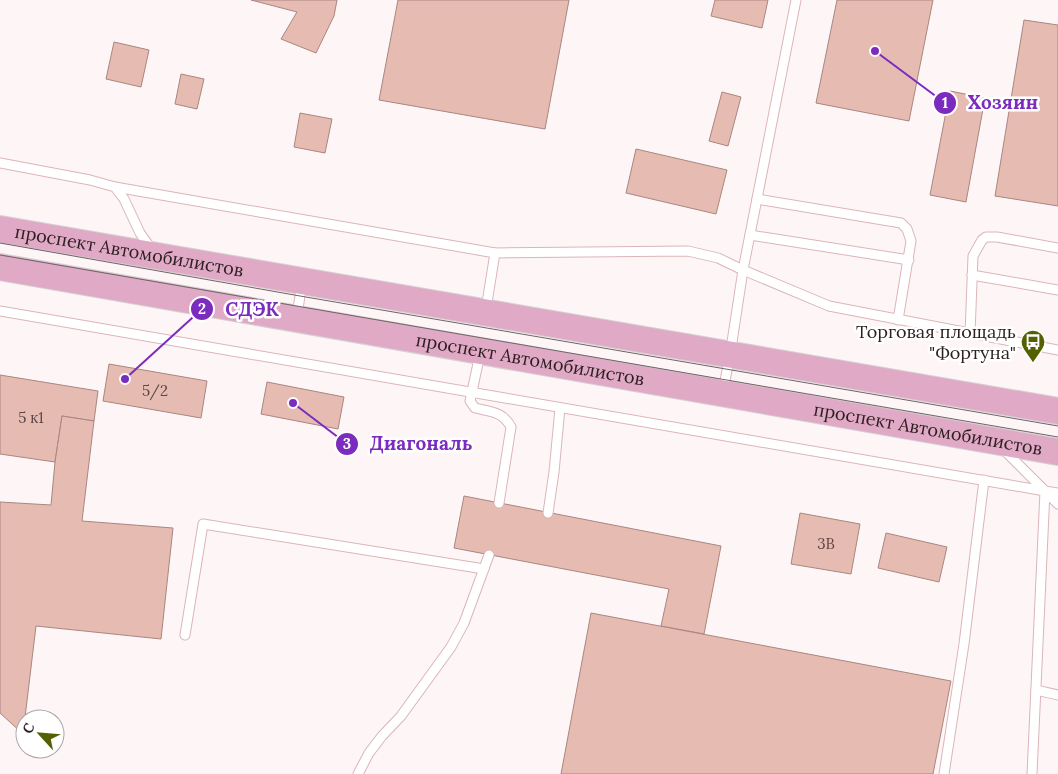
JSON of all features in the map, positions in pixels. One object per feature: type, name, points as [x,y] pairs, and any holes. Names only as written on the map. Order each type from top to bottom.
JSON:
[{"type":"main road","name":"проспект Автомобилистов","points":[[0,229],[1058,412]]},
{"type":"main road","name":"проспект Автомобилистов","points":[[0,268],[1058,452]]},
{"type":"lane","points":[[723,394],[742,270],[796,0]]},
{"type":"lane","points":[[0,163],[90,180],[115,187],[495,252],[688,251],[718,258],[829,306],[1058,350]]},
{"type":"lane","points":[[115,187],[124,199],[140,233],[156,256]]},
{"type":"lane","points":[[757,198],[901,223],[907,229],[911,241],[898,320]]},
{"type":"lane","points":[[750,235],[909,260]]},
{"type":"lane","points":[[970,334],[973,256],[978,243],[986,237],[997,237],[1058,248]]},
{"type":"lane","points":[[486,312],[495,252]]},
{"type":"lane","points":[[972,275],[1058,290]]},
{"type":"lane","points":[[296,319],[302,282]]},
{"type":"lane","points":[[0,311],[1058,493]]},
{"type":"lane","points":[[480,351],[470,401],[475,408],[501,414],[511,426],[499,503]]},
{"type":"lane","points":[[548,512],[560,408]]},
{"type":"lane","points":[[996,441],[1058,504]]},
{"type":"lane","points":[[944,774],[964,644],[984,480]]},
{"type":"lane","points":[[1032,774],[1045,491]]},
{"type":"lane","points":[[185,636],[203,524],[484,569]]},
{"type":"lane","points":[[358,774],[369,753],[401,716],[451,647],[464,622],[489,554]]},
{"type":"lane","points":[[1036,690],[1058,695]]},
{"type":"building","points":[[251,0],[337,0],[334,16],[316,53],[281,39],[297,12]]},
{"type":"building","points":[[398,0],[569,0],[545,129],[379,100]]},
{"type":"building","points":[[715,0],[768,0],[762,28],[711,16]]},
{"type":"building","points":[[837,0],[933,0],[909,121],[816,103]]},
{"type":"building","points":[[1024,20],[1058,25],[1058,206],[995,196]]},
{"type":"building","points":[[114,42],[149,50],[141,87],[106,79]]},
{"type":"building","points":[[181,74],[204,79],[197,109],[175,104]]},
{"type":"building","points":[[950,91],[985,98],[966,202],[930,195]]},
{"type":"building","points":[[722,92],[741,97],[728,146],[709,141]]},
{"type":"building","points":[[300,113],[332,119],[325,153],[294,147]]},
{"type":"building","points":[[636,149],[727,170],[716,214],[626,193]]},
{"type":"building","points":[[109,364],[207,381],[201,418],[103,401]]},
{"type":"building","points":[[0,375],[98,391],[94,421],[62,416],[55,462],[0,454]]},
{"type":"building","points":[[267,382],[344,397],[338,429],[261,414]]},
{"type":"building","points":[[62,416],[94,421],[82,521],[173,528],[161,639],[36,626],[26,709],[15,709],[15,727],[0,713],[0,502],[51,505]]},
{"type":"building","points":[[464,496],[721,546],[704,634],[661,626],[669,589],[454,548]]},
{"type":"building","points":[[800,513],[860,524],[851,574],[791,564]]},
{"type":"building","points":[[886,533],[947,547],[939,582],[878,568]]},
{"type":"building","points":[[591,613],[951,681],[933,774],[561,774]]},
{"type":"tram line","points":[[0,243],[1058,426]]},
{"type":"tram line","points":[[0,255],[1058,437]]},
{"type":"place","name":"Хозяин","points":[[875,51]]},
{"type":"place","name":"Торговая площадь \"Фортуна\"","points":[[1033,363]]},
{"type":"place","name":"СДЭК","points":[[125,379]]},
{"type":"place","name":"Диагональ","points":[[293,403]]}]
